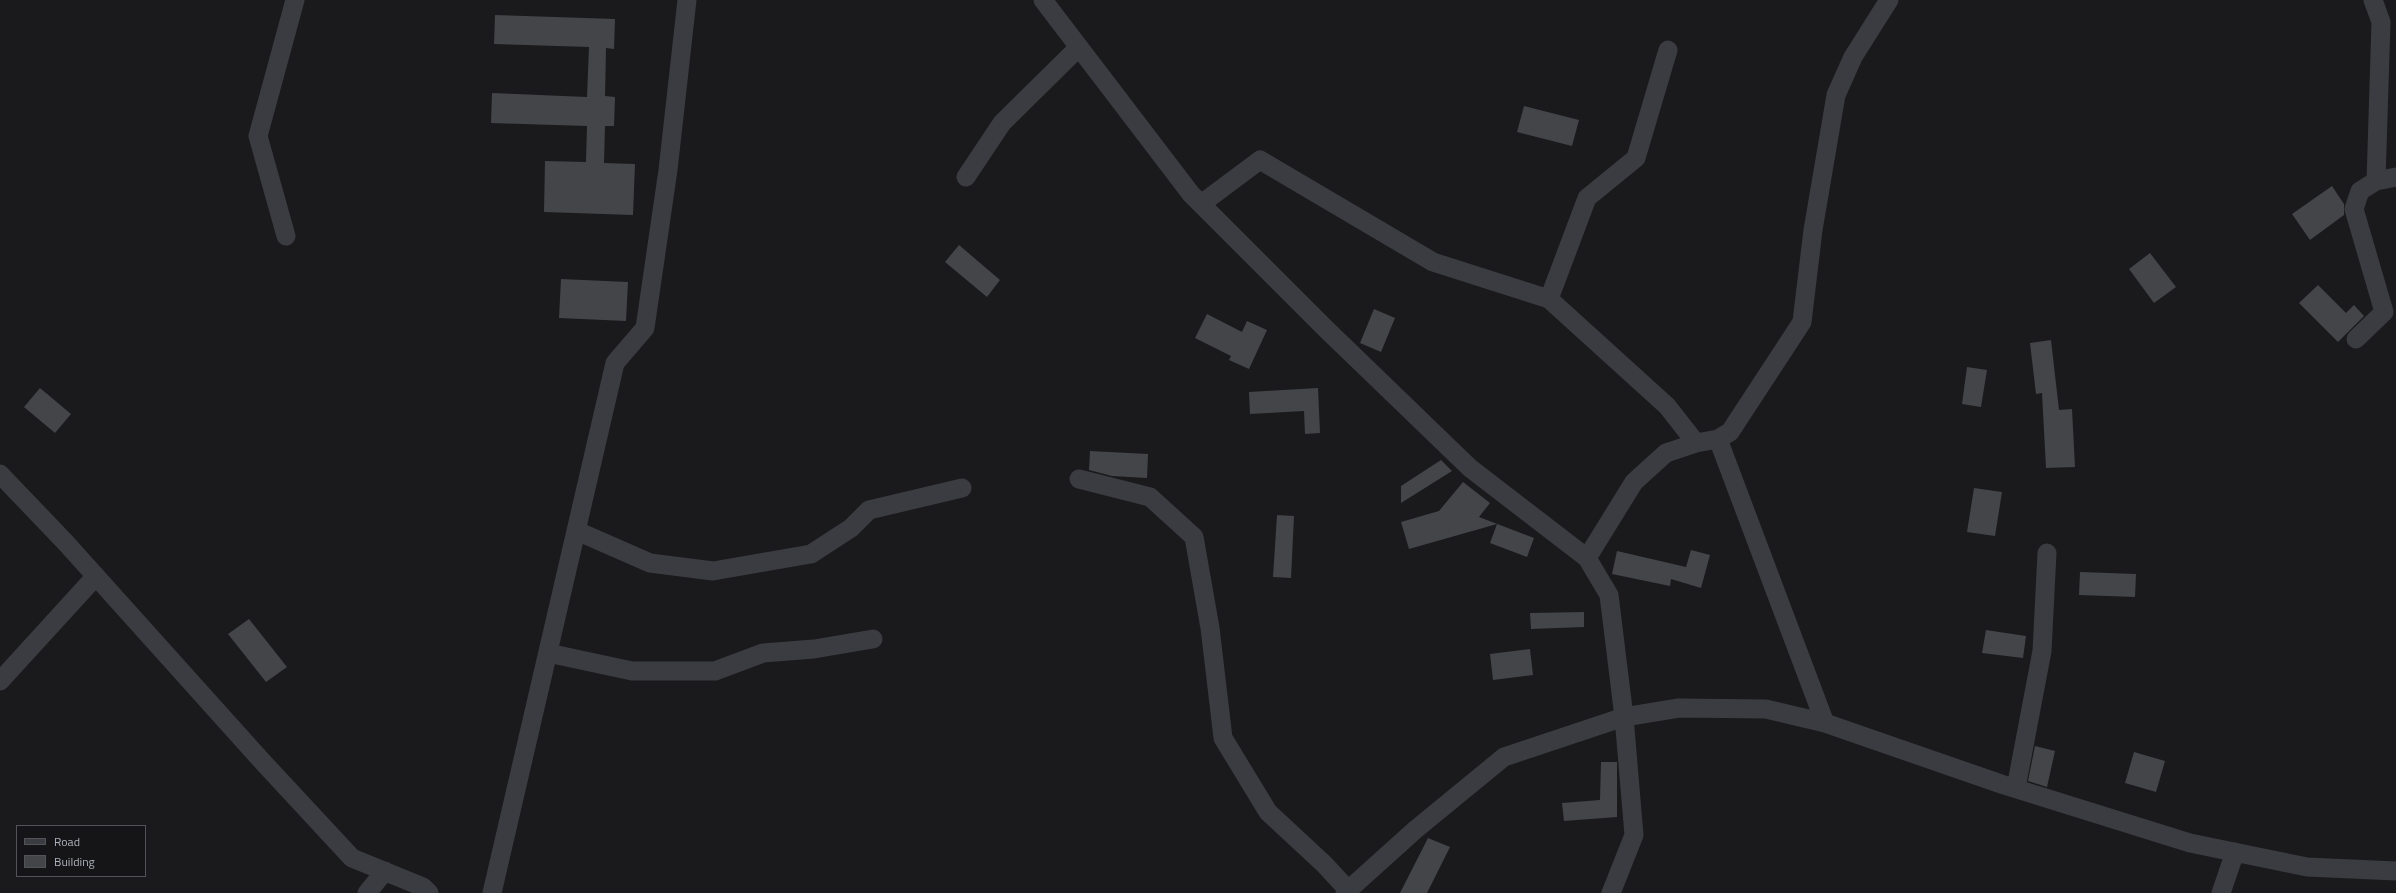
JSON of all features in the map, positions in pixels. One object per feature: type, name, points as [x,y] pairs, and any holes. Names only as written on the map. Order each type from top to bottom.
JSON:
[{"type":"street","points":[[286,236],[258,136],[295,0]]},
{"type":"street","points":[[492,893],[615,363],[645,328],[668,170],[687,0]]},
{"type":"street","points":[[1043,0],[1191,194],[1326,329],[1470,468],[1587,558],[1609,595],[1624,717],[1634,835],[1611,893]]},
{"type":"street","points":[[1587,558],[1634,482],[1666,453],[1696,443],[1718,439],[1730,432],[1802,322],[1813,230],[1836,95],[1853,58],[1889,0]]},
{"type":"street","points":[[2373,0],[2381,22],[2376,181]]},
{"type":"street","points":[[966,177],[1002,122],[1079,47]]},
{"type":"street","points":[[1549,299],[1587,198],[1636,158],[1668,50]]},
{"type":"street","points":[[1201,204],[1260,160],[1433,262],[1549,299],[1667,406],[1696,443]]},
{"type":"street","points":[[2356,339],[2384,312],[2354,209],[2360,191],[2376,181],[2396,177]]},
{"type":"street","points":[[1718,439],[1825,723]]},
{"type":"street","points":[[0,474],[96,576],[261,760],[352,858],[423,887],[429,893]]},
{"type":"street","points":[[1080,479],[1150,497],[1194,538],[1210,628],[1223,738],[1268,812],[1324,864],[1347,892],[1415,830],[1504,757],[1624,717],[1679,708],[1766,709],[1825,723],[2016,788],[2190,843],[2307,867],[2396,871]]},
{"type":"street","points":[[577,531],[650,563],[713,571],[811,554],[851,528],[869,510],[962,488]]},
{"type":"street","points":[[2016,788],[2042,651],[2047,553]]},
{"type":"street","points":[[0,681],[96,576]]},
{"type":"street","points":[[548,653],[632,671],[715,671],[763,653],[814,649],[873,639]]},
{"type":"street","points":[[2221,893],[2235,852]]},
{"type":"street","points":[[367,893],[385,871]]},
{"type":"building","points":[[495,15],[615,19],[614,49],[606,48],[605,96],[615,97],[614,126],[605,126],[604,163],[635,164],[633,215],[544,212],[545,161],[586,162],[587,126],[491,123],[492,93],[587,97],[589,47],[494,44]]},
{"type":"building","points":[[1524,106],[1579,120],[1572,146],[1517,132]]},
{"type":"building","points":[[2332,186],[2344,204],[2344,215],[2310,240],[2292,214]]},
{"type":"building","points":[[959,245],[1000,280],[987,297],[945,262]]},
{"type":"building","points":[[2150,253],[2176,287],[2154,303],[2129,269]]},
{"type":"building","points":[[561,279],[628,282],[626,321],[559,318]]},
{"type":"building","points":[[2318,285],[2346,313],[2354,305],[2364,316],[2338,342],[2299,303]]},
{"type":"building","points":[[1374,309],[1395,318],[1381,352],[1360,343]]},
{"type":"building","points":[[1207,314],[1242,332],[1247,321],[1267,330],[1249,369],[1229,360],[1231,356],[1195,338]]},
{"type":"building","points":[[2051,340],[2059,410],[2072,409],[2075,467],[2046,468],[2042,393],[2036,394],[2030,343]]},
{"type":"building","points":[[1967,367],[1987,370],[1981,407],[1962,404]]},
{"type":"building","points":[[40,388],[71,414],[55,433],[24,407]]},
{"type":"building","points":[[1318,388],[1320,433],[1305,434],[1304,411],[1250,414],[1249,392]]},
{"type":"building","points":[[1090,451],[1148,454],[1147,478],[1112,476],[1089,470]]},
{"type":"building","points":[[1441,460],[1452,471],[1401,503],[1401,486]]},
{"type":"building","points":[[1463,482],[1490,503],[1479,517],[1534,538],[1527,557],[1490,543],[1497,524],[1409,549],[1401,522],[1439,511]]},
{"type":"building","points":[[1974,488],[2002,492],[1995,536],[1967,532]]},
{"type":"building","points":[[1277,515],[1294,516],[1291,578],[1273,577]]},
{"type":"building","points":[[1691,550],[1710,555],[1701,588],[1671,579],[1670,586],[1612,574],[1617,551],[1686,567]]},
{"type":"building","points":[[2080,572],[2136,574],[2135,597],[2079,595]]},
{"type":"building","points":[[1584,612],[1584,627],[1531,629],[1530,613]]},
{"type":"building","points":[[249,619],[287,667],[266,682],[228,634]]},
{"type":"building","points":[[1986,630],[2026,636],[2023,658],[1982,653]]},
{"type":"building","points":[[1530,649],[1533,675],[1493,680],[1490,654]]},
{"type":"building","points":[[2035,746],[2055,751],[2047,787],[2028,781]]},
{"type":"building","points":[[2134,752],[2165,761],[2156,792],[2125,783]]},
{"type":"building","points":[[1601,762],[1617,762],[1617,817],[1564,821],[1562,803],[1600,800]]},
{"type":"building","points":[[1428,838],[1450,847],[1427,893],[1400,893]]}]
